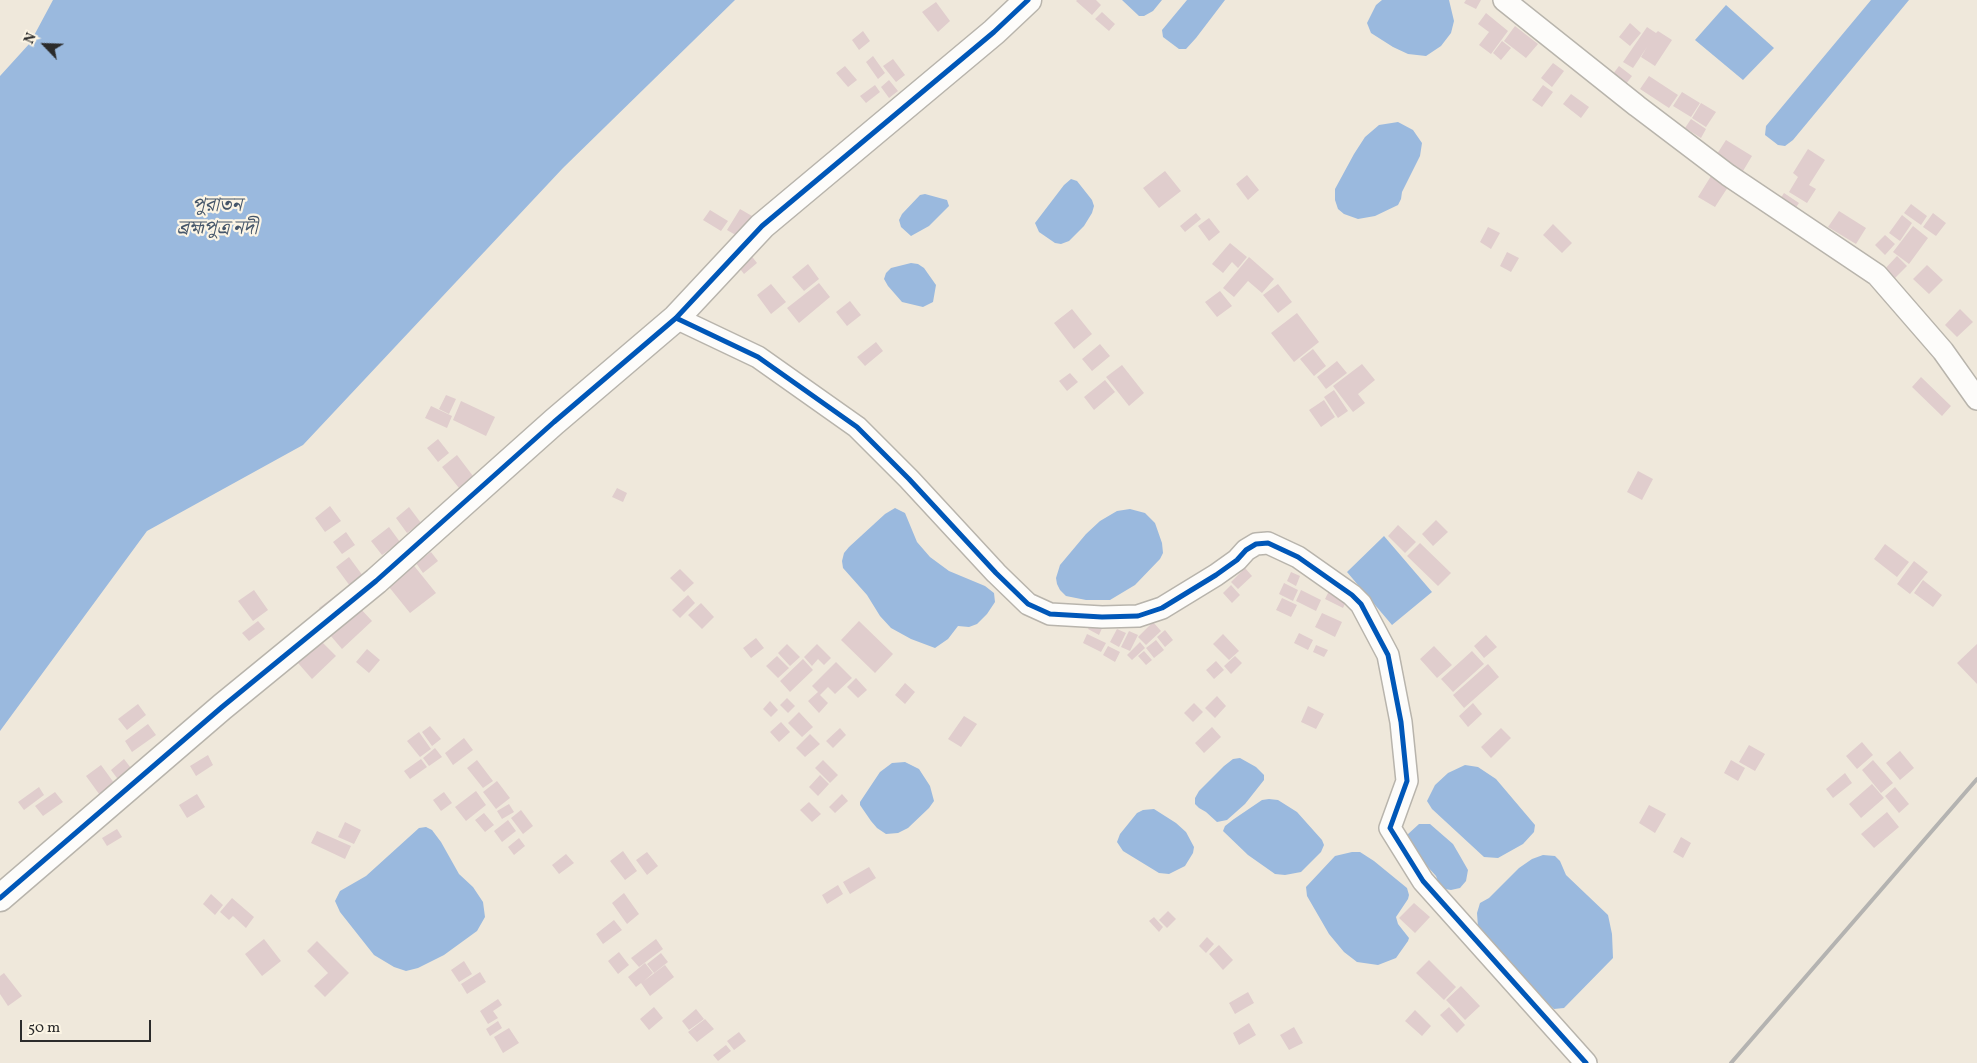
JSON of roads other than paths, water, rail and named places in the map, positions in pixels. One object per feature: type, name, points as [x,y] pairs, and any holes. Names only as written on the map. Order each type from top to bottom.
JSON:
[{"type":"street","points":[[0,898],[222,707],[376,581],[554,422],[676,318],[762,226],[994,32],[1028,0]]},
{"type":"street","points":[[1504,0],[1637,106],[1728,175],[1876,275],[1943,351],[1977,399]]},
{"type":"street","points":[[676,318],[758,356],[857,427],[909,479],[996,573],[1028,604],[1050,614],[1102,617],[1138,616],[1162,608],[1216,576],[1237,560],[1246,550],[1256,544],[1268,543],[1298,557],[1352,595],[1361,604],[1388,655],[1401,722],[1407,781],[1390,828],[1423,881],[1586,1063]]},
{"type":"water","name":"পুরাতন ব্রহ্মপুত্র নদী","points":[[53,0],[735,0],[563,168],[303,445],[147,531],[0,731],[0,76],[30,43]]},
{"type":"water","points":[[1122,0],[1162,0],[1153,11],[1144,16],[1139,16]]},
{"type":"water","points":[[1187,0],[1225,0],[1186,49],[1179,49],[1163,37],[1162,30]]},
{"type":"water","points":[[1382,0],[1449,0],[1454,21],[1451,33],[1441,46],[1426,56],[1408,54],[1393,47],[1371,33],[1367,23],[1376,5]]},
{"type":"water","points":[[1871,0],[1909,0],[1793,140],[1785,146],[1778,145],[1765,135],[1766,126]]},
{"type":"water","points":[[1726,5],[1774,48],[1743,80],[1695,40]]},
{"type":"water","points":[[1398,122],[1413,130],[1422,143],[1420,156],[1402,192],[1398,205],[1375,216],[1358,219],[1344,214],[1338,209],[1335,200],[1335,189],[1354,154],[1365,137],[1379,125]]},
{"type":"water","points":[[1071,179],[1077,181],[1092,200],[1094,206],[1084,226],[1069,241],[1061,244],[1055,243],[1039,232],[1035,223],[1064,185]]},
{"type":"water","points":[[925,194],[947,200],[949,206],[929,226],[911,236],[901,227],[899,220],[902,214],[920,195]]},
{"type":"water","points":[[911,263],[918,264],[924,268],[936,285],[933,302],[923,307],[902,302],[884,279],[886,273],[891,268]]},
{"type":"water","points":[[895,508],[905,513],[917,542],[930,557],[949,571],[985,586],[994,593],[995,602],[977,624],[969,627],[958,626],[948,639],[935,648],[911,639],[891,628],[880,616],[867,595],[843,568],[844,553],[849,547],[885,514]]},
{"type":"water","points":[[1130,509],[1145,513],[1155,523],[1162,543],[1163,553],[1160,559],[1135,585],[1110,600],[1086,600],[1066,596],[1057,584],[1056,578],[1060,565],[1086,534],[1100,521],[1117,511]]},
{"type":"water","points":[[1384,536],[1432,592],[1392,625],[1347,572]]},
{"type":"water","points":[[1240,758],[1256,767],[1264,775],[1264,780],[1245,804],[1227,820],[1217,822],[1195,804],[1195,798],[1199,791],[1224,766],[1233,759]]},
{"type":"water","points":[[905,762],[919,769],[930,786],[934,801],[908,828],[898,833],[886,834],[871,821],[860,805],[860,802],[880,772],[892,763]]},
{"type":"water","points":[[1465,765],[1478,767],[1496,779],[1535,825],[1534,832],[1523,844],[1498,858],[1484,857],[1432,809],[1427,801],[1435,785],[1448,773]]},
{"type":"water","points":[[1262,800],[1278,800],[1297,812],[1322,840],[1324,845],[1321,852],[1301,872],[1285,875],[1275,874],[1248,855],[1223,831],[1225,826],[1234,819]]},
{"type":"water","points":[[1154,809],[1186,832],[1194,847],[1193,853],[1185,866],[1169,874],[1159,873],[1123,851],[1117,842],[1120,834],[1137,813],[1143,810]]},
{"type":"water","points":[[1419,824],[1430,824],[1453,844],[1468,870],[1466,881],[1460,888],[1445,889],[1439,884],[1436,876],[1405,842],[1407,835]]},
{"type":"water","points":[[426,827],[432,830],[459,874],[473,887],[483,902],[485,917],[477,931],[444,955],[418,968],[406,971],[394,967],[374,955],[340,912],[335,901],[340,891],[366,876],[419,828]]},
{"type":"water","points":[[1360,852],[1374,861],[1407,888],[1409,895],[1396,917],[1398,924],[1409,938],[1408,941],[1396,958],[1378,965],[1357,962],[1344,952],[1329,934],[1307,896],[1306,887],[1335,856]]},
{"type":"water","points":[[1543,855],[1555,856],[1560,861],[1566,875],[1608,915],[1612,934],[1613,958],[1564,1008],[1554,1009],[1540,997],[1478,927],[1477,913],[1480,903],[1489,898],[1519,868],[1532,859]]},
{"type":"railway","points":[[1731,1063],[1977,779]]}]
